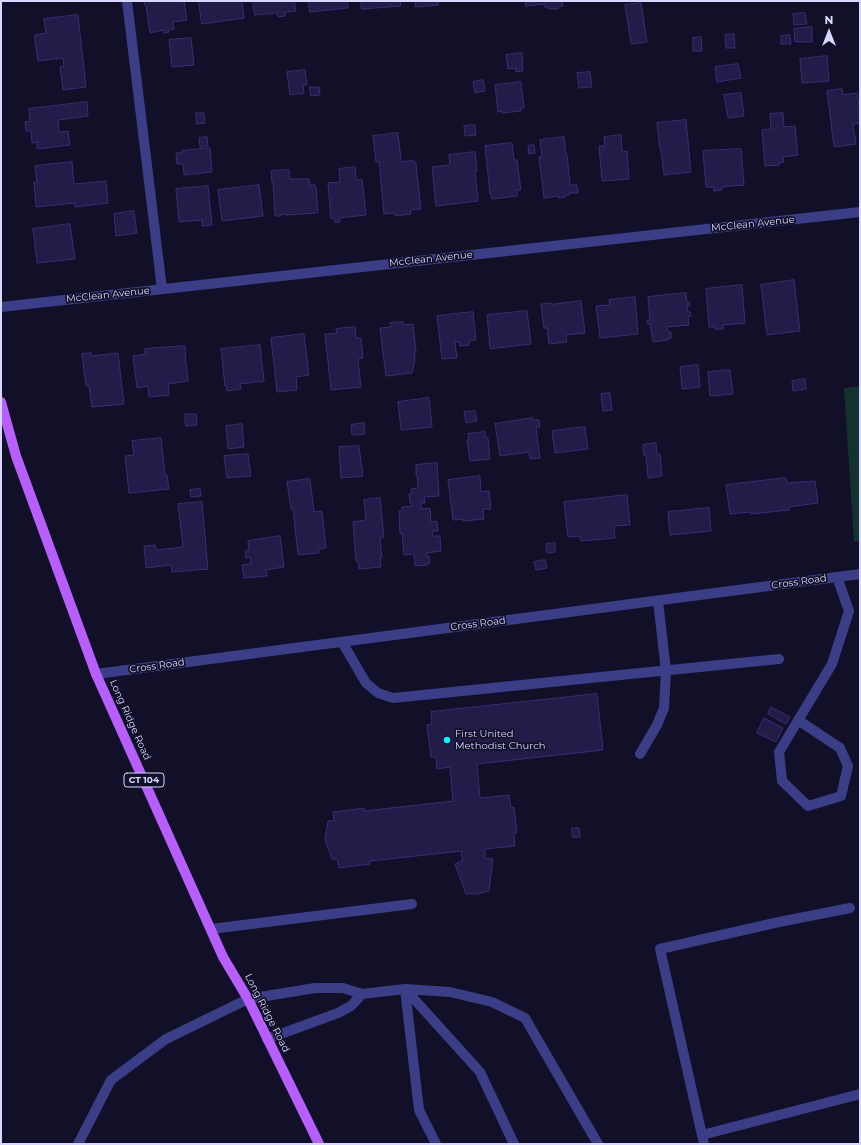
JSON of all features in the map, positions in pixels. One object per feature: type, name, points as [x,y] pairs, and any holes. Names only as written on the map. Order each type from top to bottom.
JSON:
[{"type":"main road","name":"Long Ridge Road","points":[[1,402],[16,456],[96,674],[223,957],[248,999],[319,1144]]},
{"type":"street","points":[[127,1],[162,289]]},
{"type":"street","name":"McClean Avenue","points":[[1,307],[860,212]]},
{"type":"street","name":"Cross Road","points":[[96,674],[860,574]]},
{"type":"street","points":[[798,720],[840,748],[848,766],[841,796],[808,806],[782,781],[779,752],[798,720],[832,664],[849,611],[837,577]]},
{"type":"street","points":[[640,754],[657,725],[664,708],[666,671],[658,601]]},
{"type":"street","points":[[342,642],[366,683],[378,693],[393,698],[779,659]]},
{"type":"street","points":[[211,929],[412,904]]},
{"type":"street","points":[[850,908],[779,922],[660,949],[703,1140],[860,1094]]},
{"type":"street","points":[[78,1144],[111,1080],[166,1039],[248,999],[315,988],[343,988],[362,994],[405,989],[450,992],[492,1002],[525,1018],[598,1144]]},
{"type":"street","points":[[405,989],[419,1110],[436,1144]]},
{"type":"street","points":[[405,989],[480,1072],[514,1144]]},
{"type":"street","points":[[267,1039],[338,1013],[351,1006],[362,994]]},
{"type":"green space","points":[[860,386],[860,541],[854,542],[844,388]]},
{"type":"building","points":[[144,1],[184,1],[187,20],[173,22],[174,29],[168,30],[169,32],[164,33],[164,30],[150,33],[146,5]]},
{"type":"building","points":[[199,1],[242,1],[244,18],[202,24]]},
{"type":"building","points":[[253,1],[294,1],[296,11],[285,12],[285,16],[278,17],[277,13],[255,15]]},
{"type":"building","points":[[309,1],[347,1],[348,8],[310,12]]},
{"type":"building","points":[[361,1],[400,1],[401,6],[362,9]]},
{"type":"building","points":[[416,1],[438,1],[438,5],[416,7]]},
{"type":"building","points":[[526,1],[562,1],[563,6],[560,6],[558,9],[551,9],[545,7],[545,4],[526,6]]},
{"type":"building","points":[[641,3],[647,42],[631,44],[625,5]]},
{"type":"building","points":[[805,13],[807,24],[794,25],[793,14]]},
{"type":"building","points":[[78,15],[86,87],[63,90],[60,67],[64,67],[63,58],[38,61],[35,35],[46,33],[44,19]]},
{"type":"building","points":[[812,27],[812,42],[795,42],[794,29]]},
{"type":"building","points":[[734,34],[735,48],[726,48],[725,35]]},
{"type":"building","points":[[790,35],[791,44],[781,44],[781,36]]},
{"type":"building","points":[[701,37],[702,51],[693,51],[693,38]]},
{"type":"building","points":[[191,38],[194,65],[172,67],[169,40]]},
{"type":"building","points":[[522,53],[523,71],[516,72],[516,68],[508,69],[506,55]]},
{"type":"building","points":[[827,56],[829,81],[802,83],[800,59]]},
{"type":"building","points":[[738,64],[741,78],[717,82],[715,67]]},
{"type":"building","points":[[305,70],[307,85],[303,85],[304,93],[290,95],[287,72]]},
{"type":"building","points":[[590,72],[592,87],[579,88],[577,73]]},
{"type":"building","points":[[483,80],[485,91],[475,93],[473,82]]},
{"type":"building","points":[[521,82],[524,108],[520,109],[521,111],[498,112],[495,85]]},
{"type":"building","points":[[310,87],[319,87],[320,95],[311,96]]},
{"type":"building","points":[[842,89],[843,95],[857,93],[860,105],[860,123],[853,124],[856,144],[834,147],[827,91]]},
{"type":"building","points":[[741,93],[744,116],[728,118],[724,95]]},
{"type":"building","points":[[87,102],[88,116],[58,120],[59,132],[68,131],[70,145],[37,149],[37,142],[32,143],[31,131],[26,131],[25,122],[30,121],[29,109]]},
{"type":"building","points":[[196,113],[204,113],[205,123],[197,124]]},
{"type":"building","points":[[783,113],[784,127],[795,126],[798,155],[783,157],[784,162],[779,163],[779,165],[765,166],[762,130],[771,129],[770,114]]},
{"type":"building","points":[[686,120],[691,172],[664,175],[657,123]]},
{"type":"building","points":[[475,125],[476,135],[465,136],[464,126]]},
{"type":"building","points":[[398,133],[401,159],[403,162],[413,160],[416,164],[421,209],[410,210],[411,214],[395,216],[395,213],[384,214],[379,162],[376,162],[373,136]]},
{"type":"building","points":[[621,135],[622,152],[627,151],[629,179],[602,181],[599,146],[605,146],[604,137]]},
{"type":"building","points":[[207,137],[208,146],[200,147],[199,138]]},
{"type":"building","points":[[564,137],[570,185],[577,185],[578,193],[569,193],[569,195],[566,195],[565,197],[559,198],[558,196],[544,198],[539,157],[542,157],[540,140]]},
{"type":"building","points":[[512,143],[514,160],[517,160],[521,190],[517,190],[517,196],[492,199],[491,193],[490,194],[485,146]]},
{"type":"building","points":[[534,145],[535,153],[529,154],[528,146]]},
{"type":"building","points":[[210,148],[212,172],[184,175],[183,164],[177,164],[176,153]]},
{"type":"building","points":[[741,149],[744,185],[721,187],[722,190],[714,191],[714,187],[706,187],[703,151]]},
{"type":"building","points":[[475,152],[478,201],[436,206],[432,167],[450,165],[449,155]]},
{"type":"building","points":[[72,162],[74,184],[106,181],[108,203],[75,207],[75,203],[36,207],[34,182],[37,182],[35,166]]},
{"type":"building","points":[[355,167],[356,180],[362,179],[366,215],[339,218],[340,222],[335,222],[334,218],[331,219],[328,183],[340,182],[339,169]]},
{"type":"building","points":[[289,170],[290,179],[309,179],[310,185],[315,185],[318,213],[281,214],[281,216],[275,216],[271,171]]},
{"type":"building","points":[[259,185],[263,216],[222,221],[218,190]]},
{"type":"building","points":[[208,186],[212,225],[202,226],[202,220],[179,222],[176,189]]},
{"type":"building","points":[[134,211],[137,233],[116,236],[114,214]]},
{"type":"building","points":[[70,224],[75,259],[37,263],[33,229]]},
{"type":"building","points":[[794,280],[800,331],[767,335],[761,285]]},
{"type":"building","points":[[742,285],[745,323],[723,325],[723,329],[709,327],[706,289]]},
{"type":"building","points":[[686,293],[687,302],[689,302],[690,306],[687,306],[688,312],[690,312],[691,316],[688,317],[689,325],[667,327],[668,332],[671,332],[671,338],[668,338],[668,340],[653,342],[650,324],[648,324],[647,320],[650,320],[648,297]]},
{"type":"building","points":[[635,297],[638,334],[600,338],[596,306],[610,305],[609,300]]},
{"type":"building","points":[[581,301],[585,333],[566,335],[567,342],[549,344],[547,328],[544,328],[541,304]]},
{"type":"building","points":[[527,311],[531,344],[490,349],[487,315]]},
{"type":"building","points":[[473,312],[476,340],[469,341],[469,345],[460,346],[459,342],[455,342],[457,358],[442,359],[437,316]]},
{"type":"building","points":[[403,322],[403,325],[413,324],[416,352],[414,352],[415,360],[412,373],[386,376],[380,328],[391,327],[390,323]]},
{"type":"building","points":[[355,327],[356,338],[361,338],[363,358],[358,359],[361,387],[331,390],[325,334],[337,333],[336,329]]},
{"type":"building","points":[[304,334],[309,375],[296,377],[297,390],[277,392],[271,338]]},
{"type":"building","points":[[260,345],[264,381],[240,384],[241,389],[227,391],[226,385],[225,386],[221,349]]},
{"type":"building","points":[[185,346],[188,381],[168,384],[169,395],[149,397],[148,386],[137,388],[133,356],[145,354],[145,349]]},
{"type":"building","points":[[91,353],[91,356],[118,353],[124,404],[92,407],[89,386],[86,386],[82,354]]},
{"type":"building","points":[[698,365],[700,387],[682,389],[680,367]]},
{"type":"building","points":[[730,370],[733,394],[710,396],[708,372]]},
{"type":"building","points":[[805,379],[806,389],[793,391],[792,381]]},
{"type":"building","points":[[610,393],[612,410],[603,411],[601,394]]},
{"type":"building","points":[[429,398],[432,427],[401,430],[398,402]]},
{"type":"building","points":[[475,411],[477,421],[466,423],[464,412]]},
{"type":"building","points":[[185,414],[196,414],[197,425],[186,426]]},
{"type":"building","points":[[533,418],[534,420],[539,420],[540,427],[536,427],[540,458],[530,459],[529,452],[500,456],[495,424]]},
{"type":"building","points":[[364,423],[365,434],[352,435],[351,425]]},
{"type":"building","points":[[242,424],[244,447],[228,449],[226,426]]},
{"type":"building","points":[[585,427],[588,449],[555,453],[552,431]]},
{"type":"building","points":[[485,432],[486,438],[488,438],[490,459],[470,461],[467,440],[469,440],[468,434]]},
{"type":"building","points":[[161,438],[165,475],[167,475],[169,489],[129,493],[125,456],[134,455],[132,441]]},
{"type":"building","points":[[656,443],[657,454],[660,454],[662,476],[648,478],[646,455],[644,456],[643,445]]},
{"type":"building","points":[[359,446],[363,476],[341,478],[339,447]]},
{"type":"building","points":[[248,454],[251,476],[227,478],[224,456]]},
{"type":"building","points":[[437,463],[439,496],[424,497],[425,503],[421,503],[421,509],[430,508],[431,522],[437,521],[438,531],[432,531],[433,536],[440,536],[441,551],[426,553],[426,556],[429,556],[430,563],[427,565],[415,566],[414,554],[404,555],[402,533],[400,534],[399,511],[402,511],[402,507],[412,506],[412,503],[410,503],[409,494],[412,494],[411,489],[418,488],[416,465]]},
{"type":"building","points":[[480,476],[481,492],[489,491],[491,509],[483,509],[484,519],[463,521],[463,519],[453,520],[448,480]]},
{"type":"building","points":[[786,478],[787,483],[815,481],[818,503],[789,507],[789,510],[751,514],[751,512],[730,514],[726,485]]},
{"type":"building","points":[[310,479],[314,512],[322,511],[326,548],[318,549],[319,553],[298,555],[293,509],[291,509],[287,482]]},
{"type":"building","points":[[200,489],[201,496],[191,497],[190,490]]},
{"type":"building","points":[[627,495],[630,525],[614,526],[615,538],[581,541],[580,536],[568,537],[564,502]]},
{"type":"building","points":[[380,498],[384,537],[380,538],[382,558],[380,558],[381,567],[359,569],[358,561],[356,561],[353,522],[366,520],[364,500]]},
{"type":"building","points":[[202,502],[208,569],[172,572],[171,565],[146,568],[144,546],[155,545],[156,550],[183,547],[178,504]]},
{"type":"building","points":[[709,508],[711,531],[670,535],[668,512]]},
{"type":"building","points":[[280,536],[284,567],[266,570],[267,576],[244,578],[242,565],[251,564],[250,557],[246,558],[245,551],[249,550],[248,541]]},
{"type":"building","points":[[555,543],[555,552],[547,553],[546,544]]},
{"type":"building","points":[[545,560],[547,568],[536,570],[534,562]]},
{"type":"building","points":[[597,694],[603,750],[477,764],[480,798],[509,795],[511,808],[514,807],[517,833],[514,833],[515,846],[485,849],[485,858],[493,859],[489,891],[477,894],[466,894],[455,864],[463,860],[461,855],[462,851],[370,861],[370,864],[339,868],[337,859],[332,859],[325,840],[328,821],[334,821],[333,812],[364,808],[364,811],[453,801],[450,767],[437,769],[436,757],[431,757],[427,725],[432,724],[431,712]]},
{"type":"building","points":[[771,707],[790,717],[786,724],[768,714]]},
{"type":"building","points":[[764,718],[783,728],[776,742],[757,733]]},
{"type":"building","points":[[572,828],[579,828],[580,837],[573,837]]},
{"type":"place","name":"First United Methodist Church","points":[[447,740]]}]
